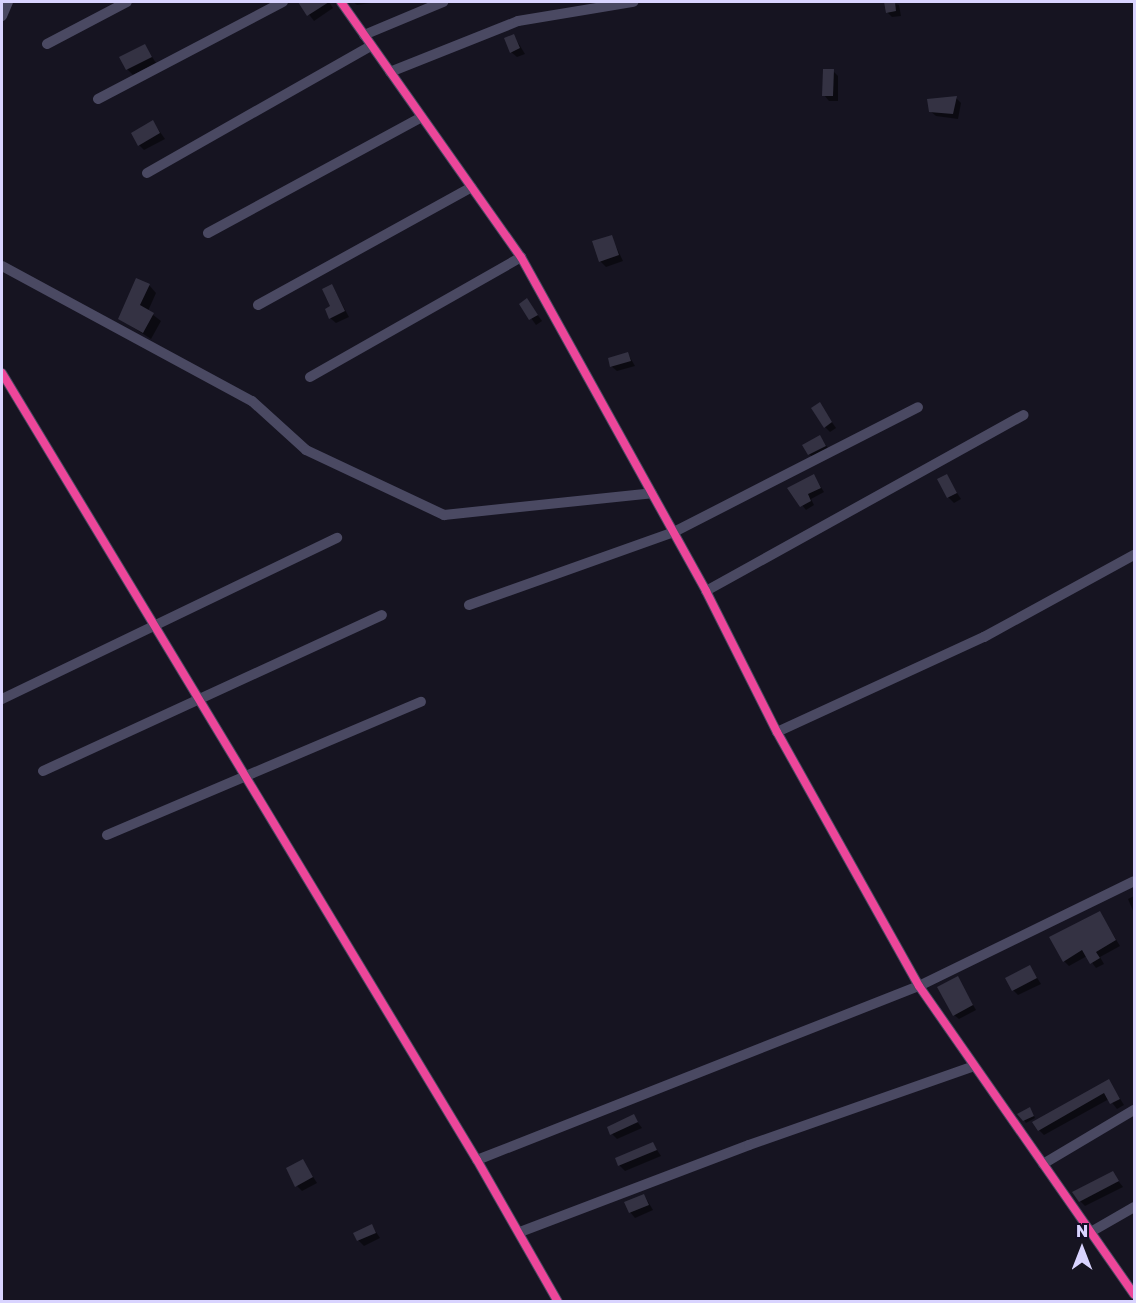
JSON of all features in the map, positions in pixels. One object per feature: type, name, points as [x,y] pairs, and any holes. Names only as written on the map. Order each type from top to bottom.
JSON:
[{"type":"street","points":[[2,16],[8,2]]},
{"type":"street","points":[[47,44],[127,2]]},
{"type":"street","points":[[98,99],[283,2]]},
{"type":"street","points":[[341,2],[521,257],[706,591],[777,732],[919,986],[1089,1233],[1134,1294]]},
{"type":"street","points":[[364,35],[443,2]]},
{"type":"street","points":[[390,72],[518,21],[633,2]]},
{"type":"street","points":[[147,172],[371,46]]},
{"type":"street","points":[[207,233],[422,117]]},
{"type":"street","points":[[258,305],[472,187]]},
{"type":"street","points":[[310,377],[521,257]]},
{"type":"street","points":[[2,266],[252,401],[306,450],[444,515],[652,493]]},
{"type":"street","points":[[2,373],[477,1160],[558,1302]]},
{"type":"street","points":[[470,604],[674,532],[918,407]]},
{"type":"street","points":[[706,591],[1024,415]]},
{"type":"street","points":[[2,699],[154,624],[338,538]]},
{"type":"street","points":[[777,732],[984,637],[1134,555]]},
{"type":"street","points":[[43,771],[382,615]]},
{"type":"street","points":[[107,835],[421,702]]},
{"type":"street","points":[[477,1160],[919,986],[1021,939],[1134,881]]},
{"type":"street","points":[[520,1232],[749,1145],[974,1066]]},
{"type":"street","points":[[1043,1164],[1134,1110]]},
{"type":"street","points":[[1089,1233],[1134,1207]]},
{"type":"building","points":[[298,2],[329,2],[307,16]]},
{"type":"building","points":[[884,2],[895,2],[896,11],[886,13]]},
{"type":"building","points":[[514,34],[520,48],[510,53],[504,38]]},
{"type":"building","points":[[145,44],[152,57],[126,70],[119,57]]},
{"type":"building","points":[[823,69],[834,69],[833,96],[822,96]]},
{"type":"building","points":[[957,96],[953,114],[929,112],[927,99]]},
{"type":"building","points":[[153,120],[160,133],[138,146],[131,133]]},
{"type":"building","points":[[612,235],[619,255],[599,262],[592,241]]},
{"type":"building","points":[[136,278],[150,284],[140,305],[154,313],[143,333],[118,319]]},
{"type":"building","points":[[332,284],[345,311],[329,319],[325,309],[330,306],[322,289]]},
{"type":"building","points":[[527,298],[538,315],[529,320],[519,304]]},
{"type":"building","points":[[628,352],[631,361],[610,367],[608,358]]},
{"type":"building","points":[[820,402],[832,422],[824,428],[811,408]]},
{"type":"building","points":[[820,435],[826,446],[808,455],[802,445]]},
{"type":"building","points":[[814,474],[821,488],[808,494],[811,501],[800,507],[787,488]]},
{"type":"building","points":[[947,474],[957,493],[947,498],[937,479]]},
{"type":"building","points":[[1100,911],[1116,940],[1096,952],[1100,958],[1090,964],[1082,950],[1063,962],[1049,937]]},
{"type":"building","points":[[1030,965],[1037,978],[1012,991],[1005,978]]},
{"type":"building","points":[[958,976],[973,1005],[953,1016],[937,987]]},
{"type":"building","points":[[1109,1079],[1120,1099],[1110,1104],[1104,1093],[1038,1131],[1032,1122]]},
{"type":"building","points":[[1030,1107],[1034,1116],[1023,1121],[1017,1114]]},
{"type":"building","points":[[634,1114],[638,1122],[610,1135],[607,1127]]},
{"type":"building","points":[[653,1142],[657,1150],[618,1166],[615,1158]]},
{"type":"building","points":[[303,1159],[313,1177],[295,1187],[286,1168]]},
{"type":"building","points":[[1113,1171],[1119,1181],[1079,1202],[1072,1192]]},
{"type":"building","points":[[644,1194],[649,1205],[629,1213],[624,1202]]},
{"type":"building","points":[[372,1224],[376,1233],[357,1241],[353,1233]]},
{"type":"cycle path","points":[[341,2],[521,257],[706,591],[777,732],[919,986],[1134,1294]]},
{"type":"cycle path","points":[[2,373],[477,1160],[558,1302]]}]
